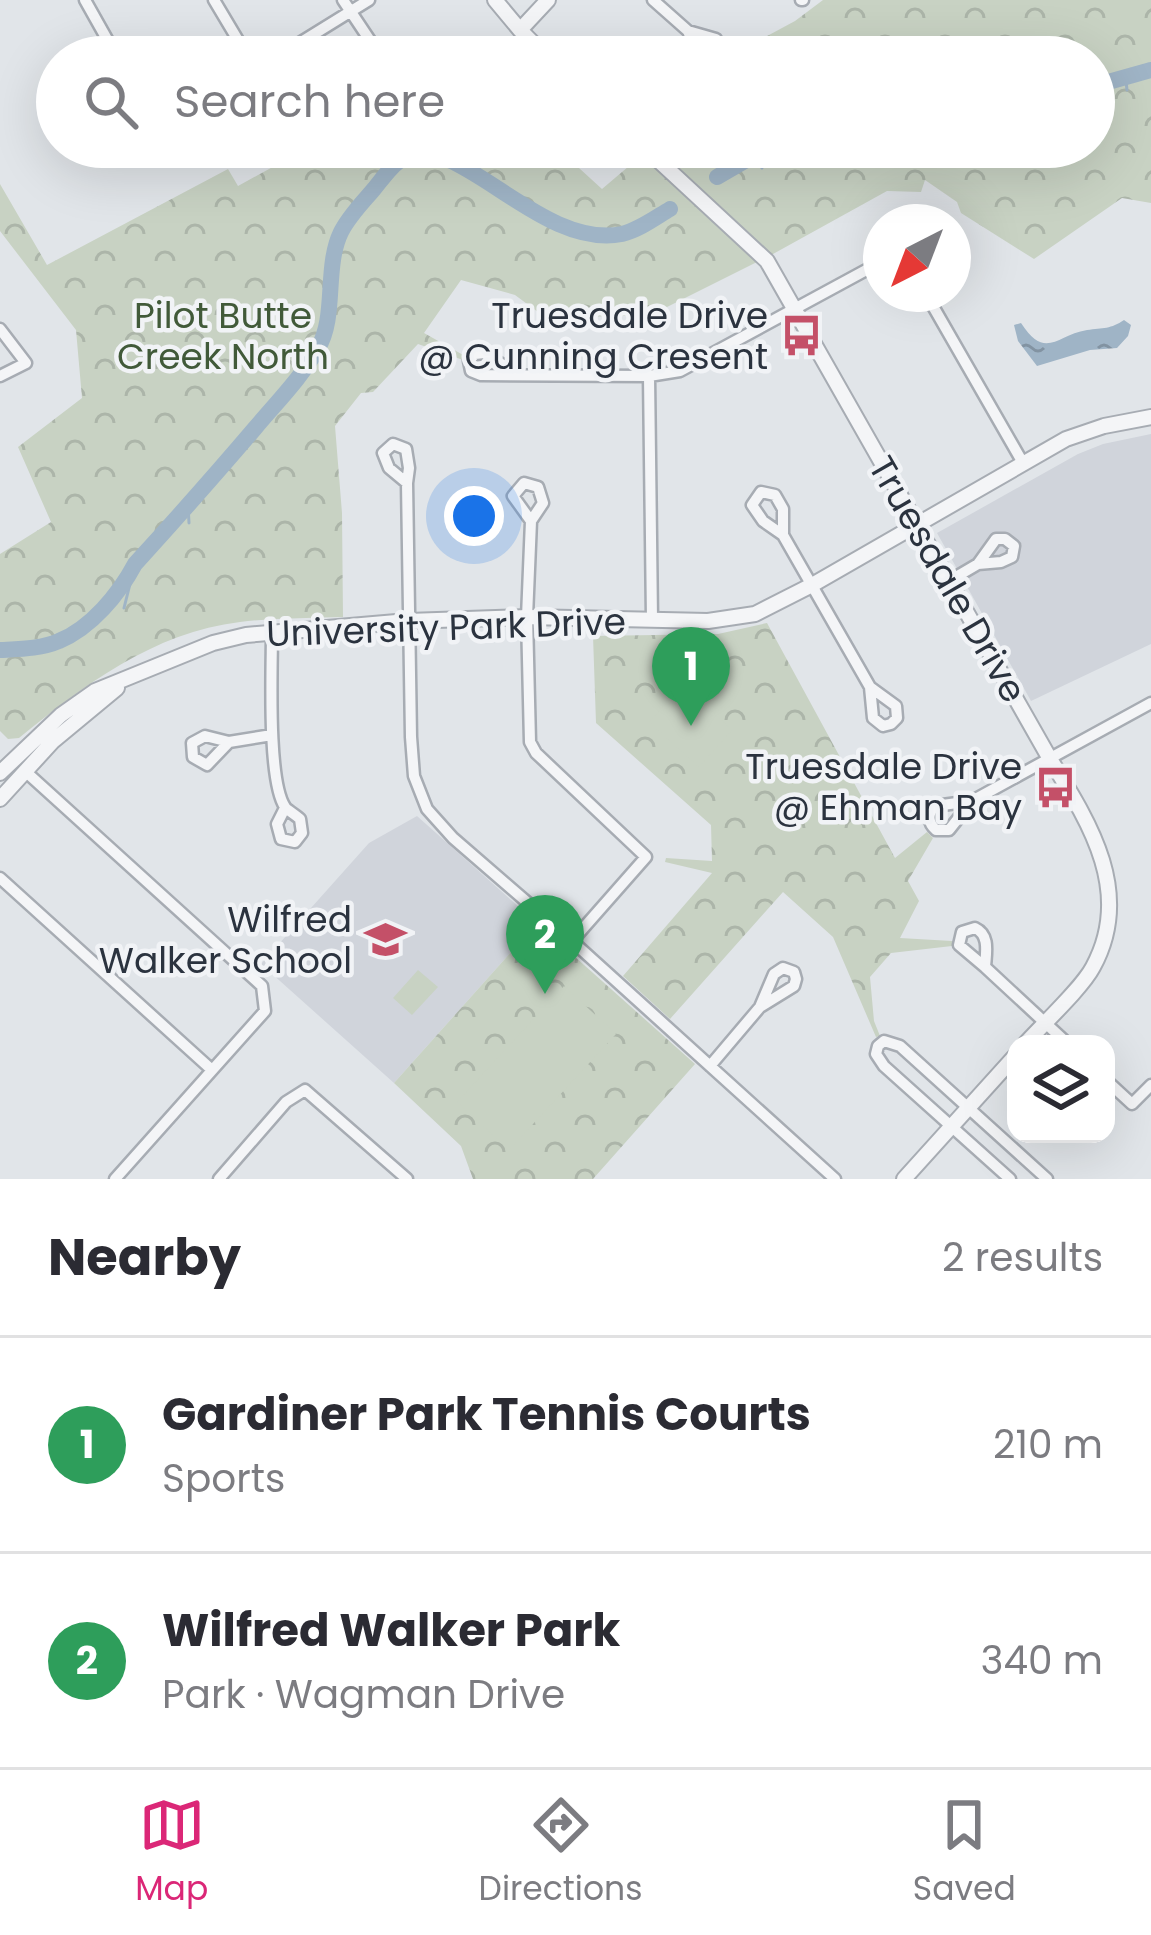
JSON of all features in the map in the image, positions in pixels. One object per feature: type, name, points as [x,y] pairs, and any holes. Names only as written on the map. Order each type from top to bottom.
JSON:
[{"type":"street","points":[[85,0],[105,36]]},
{"type":"street","points":[[214,0],[235,36]]},
{"type":"street","points":[[343,0],[368,36]]},
{"type":"street","points":[[312,36],[369,0]]},
{"type":"street","points":[[495,0],[526,36]]},
{"type":"street","points":[[520,30],[548,0]]},
{"type":"street","points":[[653,0],[688,31],[704,36]]},
{"type":"street","points":[[688,31],[690,36]]},
{"type":"street","name":"Truesdale Drive","points":[[667,168],[767,261],[1089,821],[1105,863],[1109,906],[1104,939],[1092,970],[1033,1035]]},
{"type":"street","points":[[518,374],[649,376],[680,370],[863,272]]},
{"type":"street","points":[[936,312],[1023,464]]},
{"type":"street","points":[[0,329],[26,363],[0,376]]},
{"type":"street","points":[[649,376],[652,619]]},
{"type":"street","name":"University Park Drive","points":[[0,773],[52,741],[130,676],[212,643],[272,632],[408,621],[527,617],[708,621],[755,614],[1066,440],[1151,417]]},
{"type":"street","points":[[406,484],[414,776],[427,809],[453,838],[835,1179]]},
{"type":"street","points":[[531,521],[530,742],[646,857],[572,940]]},
{"type":"street","points":[[783,536],[870,687]]},
{"type":"street","points":[[949,581],[979,564]]},
{"type":"street","points":[[272,632],[272,735],[285,808]]},
{"type":"street","points":[[972,801],[1151,703]]},
{"type":"street","points":[[229,742],[272,735]]},
{"type":"street","points":[[0,748],[262,986],[265,1011],[115,1179]]},
{"type":"street","name":"University Park Drive","points":[[0,799],[18,765]]},
{"type":"street","points":[[0,878],[212,1070]]},
{"type":"street","points":[[985,967],[1059,1035]]},
{"type":"street","points":[[710,1066],[760,1007]]},
{"type":"street","points":[[1010,1179],[884,1066],[876,1054],[878,1046],[884,1041],[900,1046],[1047,1179]]},
{"type":"street","points":[[904,1179],[1007,1064]]},
{"type":"street","points":[[1115,1089],[1132,1105],[1151,1085]]},
{"type":"street","points":[[226,1177],[286,1102],[305,1090],[406,1179]]},
{"type":"shaded area","points":[[1151,434],[1151,644],[1031,701],[937,533],[1078,454]]},
{"type":"shaded area","points":[[417,816],[537,923],[394,1083],[261,964],[369,843]]},
{"type":"green space","name":"Pilot Butte Creek North","points":[[823,0],[1151,0],[1151,203],[1122,198],[1034,259],[971,219],[971,204],[958,204],[925,180],[921,192],[887,191],[651,315],[546,318],[515,295],[461,280],[424,333],[465,356],[463,360],[418,344],[373,392],[361,393],[335,426],[343,617],[240,622],[178,637],[94,681],[19,738],[8,739],[0,731],[0,554],[51,522],[18,447],[82,398],[76,330],[0,231],[0,184],[47,265],[228,169],[238,186],[271,168],[579,168],[602,189],[627,168],[1115,168],[1115,36],[767,36]]},
{"type":"green space","points":[[767,623],[895,858],[927,832],[933,838],[908,881],[919,901],[900,938],[952,941],[952,946],[891,953],[870,977],[880,1036],[876,1037],[833,937],[783,892],[670,1019],[623,976],[712,873],[665,862],[666,858],[712,861],[711,825],[596,723],[593,636],[718,634]]},
{"type":"green space","points":[[683,685],[732,730],[699,767],[649,722]]},
{"type":"green space","points":[[537,923],[695,1064],[593,1179],[473,1179],[461,1146],[394,1083]]},
{"type":"green space","points":[[418,970],[438,987],[412,1015],[393,998]]},
{"type":"green space","points":[[564,986],[616,1034],[509,1150],[457,1102]]},
{"type":"water","points":[[1124,320],[1131,325],[1117,348],[1090,350],[1037,366],[1018,341],[1014,325],[1021,323],[1038,341],[1052,343]]},
{"type":"waterway","points":[[1115,80],[1151,70]]},
{"type":"waterway","points":[[1127,90],[1131,75]]},
{"type":"waterway","points":[[0,650],[52,644],[93,619],[135,564],[289,389],[324,336],[341,232],[392,168]]},
{"type":"waterway","points":[[464,168],[532,210],[591,234],[622,234],[670,209]]},
{"type":"waterway","points":[[717,177],[733,168]]},
{"type":"waterway","points":[[197,487],[203,487]]},
{"type":"waterway","points":[[188,505],[189,523]]},
{"type":"waterway","points":[[124,608],[135,564]]},
{"type":"place","name":"Truesdale Drive @ Cunning Cresent","points":[[802,336]]},
{"type":"place","name":"Gardiner Park Tennis Courts","points":[[691,726]]},
{"type":"place","name":"Truesdale Drive @ Ehman Bay","points":[[1056,787]]},
{"type":"place","name":"Wilfred Walker School","points":[[386,940]]},
{"type":"place","name":"Wilfred Walker Park","points":[[545,994]]}]
